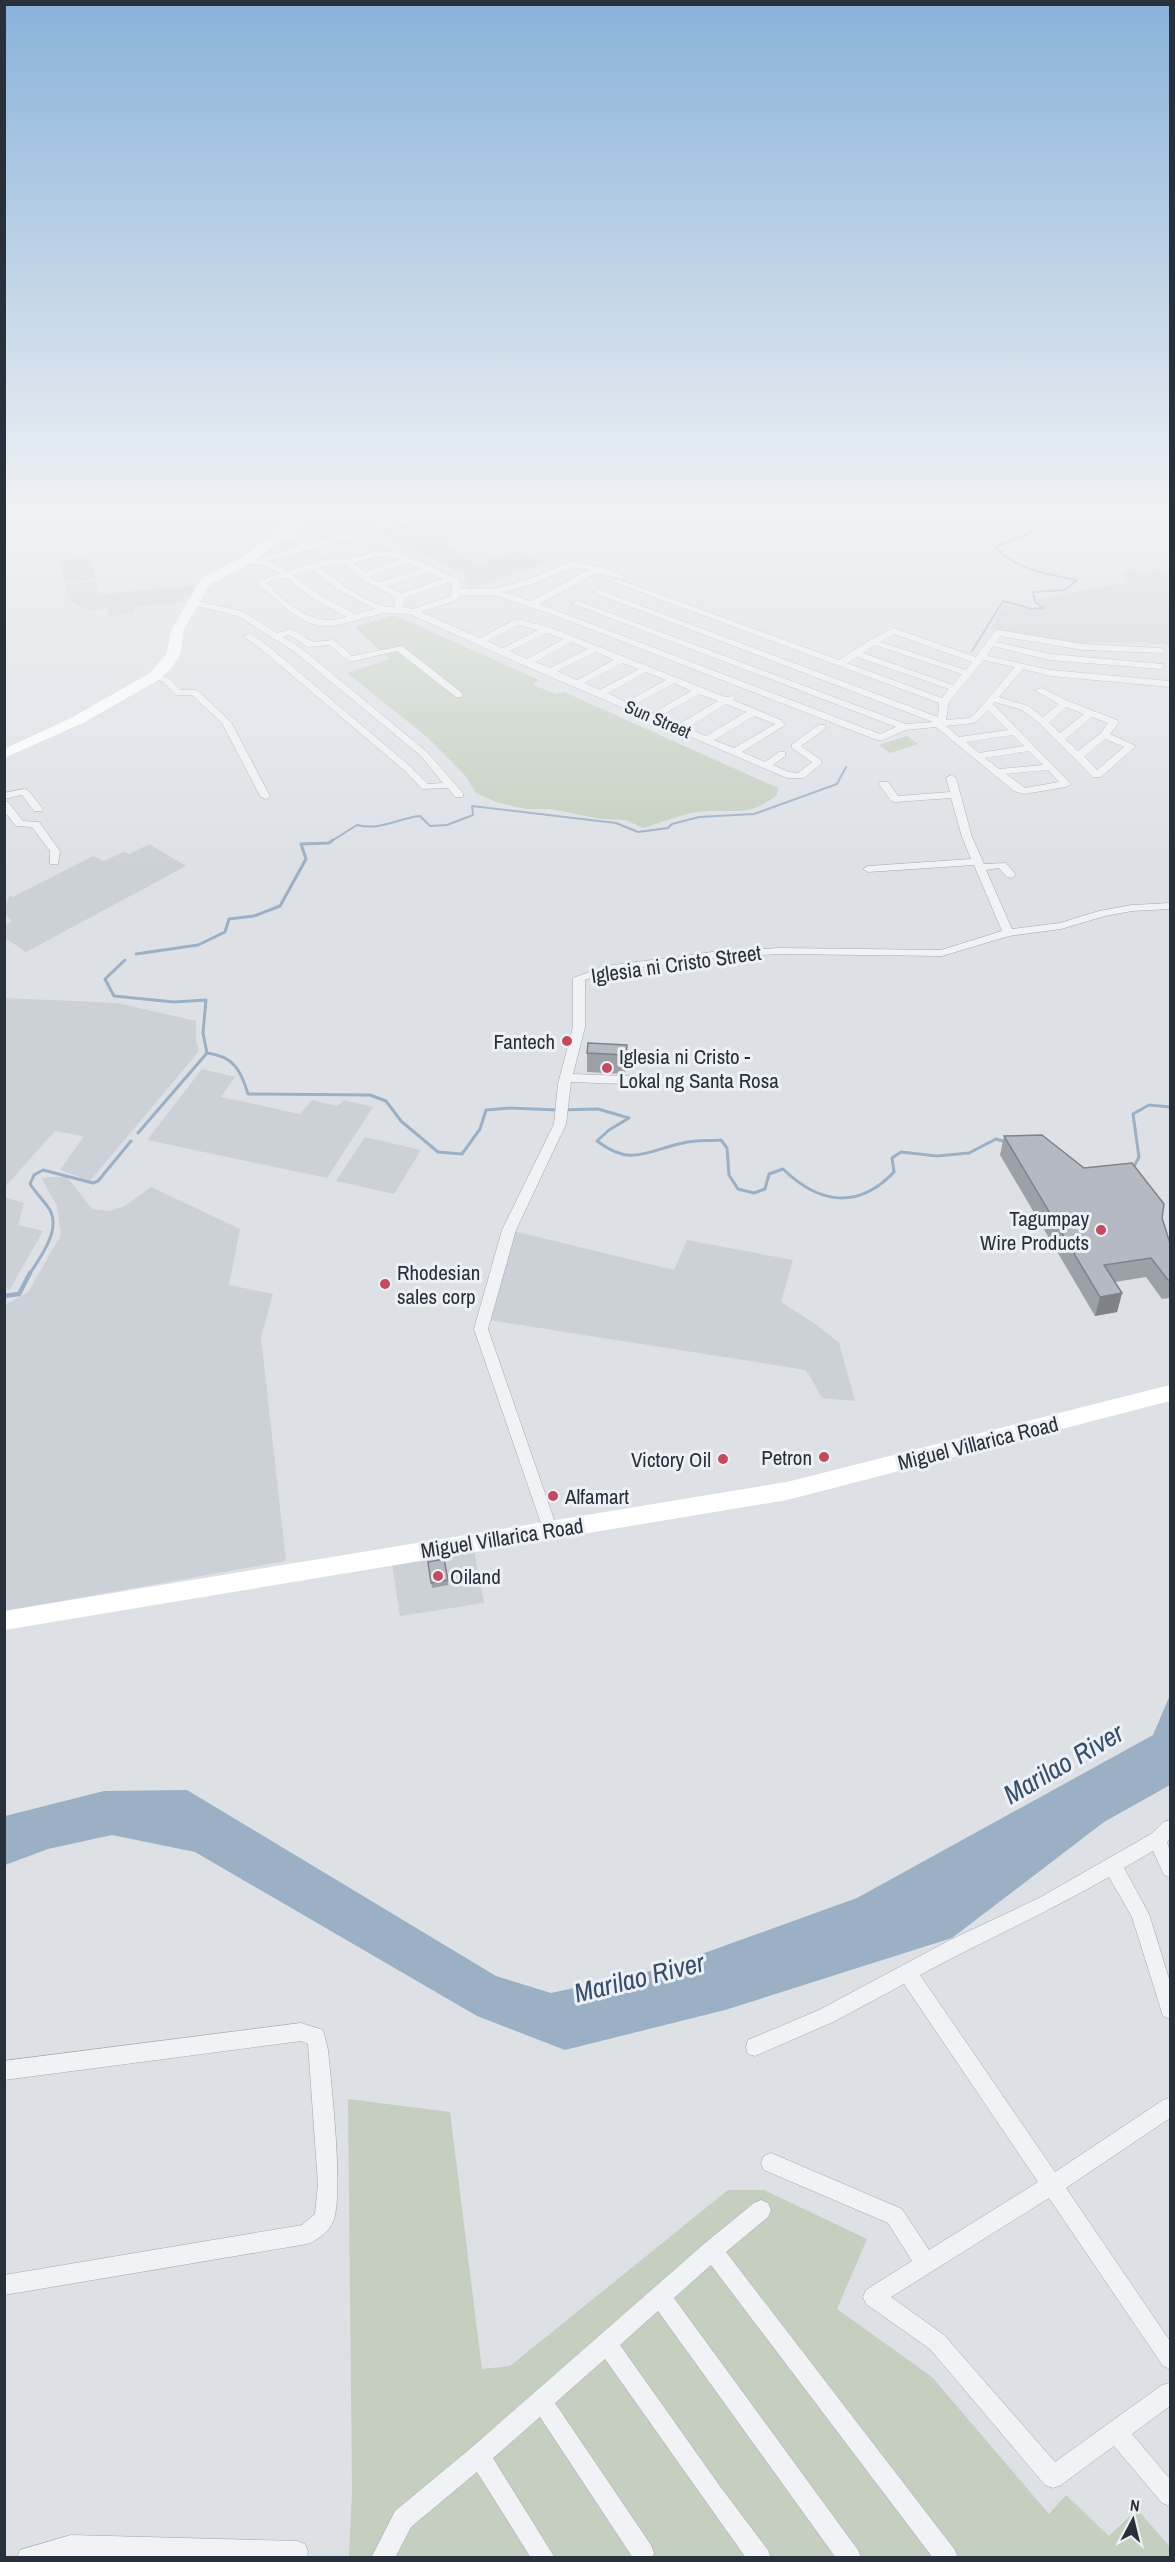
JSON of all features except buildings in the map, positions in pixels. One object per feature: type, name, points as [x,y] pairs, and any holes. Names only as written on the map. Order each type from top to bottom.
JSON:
[{"type":"main road","points":[[4,754],[78,720],[155,676],[168,663],[174,652],[177,632],[180,627]]},
{"type":"main road","name":"Miguel Villarica Road","points":[[4,1621],[787,1491],[1170,1393]]},
{"type":"street","points":[[262,627],[281,638],[424,754],[459,795]]},
{"type":"street","name":"Sun Street","points":[[445,627],[787,776],[800,776],[818,762],[795,746],[822,727]]},
{"type":"street","points":[[479,642],[508,627]]},
{"type":"street","points":[[538,627],[780,724],[735,752]]},
{"type":"street","points":[[592,627],[880,738],[905,727],[971,721],[977,717],[1020,666]]},
{"type":"street","points":[[640,627],[905,727]]},
{"type":"street","points":[[644,647],[685,627]]},
{"type":"street","points":[[687,627],[939,723],[956,740],[1022,790],[1065,785],[1051,767],[1014,732],[989,701]]},
{"type":"street","points":[[740,627],[944,702]]},
{"type":"street","points":[[502,652],[546,629]]},
{"type":"street","points":[[840,664],[893,631],[968,657],[980,659],[1020,666],[1051,674],[1166,683],[1160,666],[1162,648],[1083,647],[998,633],[980,659],[963,672],[950,687],[932,698]]},
{"type":"street","points":[[264,646],[291,632],[311,645],[331,642],[350,659],[399,648],[459,694]]},
{"type":"street","points":[[247,636],[264,646],[426,787],[451,785]]},
{"type":"street","points":[[526,663],[571,639]]},
{"type":"street","points":[[873,642],[963,672]]},
{"type":"street","points":[[990,643],[1050,657],[1160,666]]},
{"type":"street","points":[[549,672],[596,649]]},
{"type":"street","points":[[680,728],[726,701],[803,650]]},
{"type":"street","points":[[856,653],[950,687]]},
{"type":"street","points":[[963,672],[968,657]]},
{"type":"street","points":[[576,684],[622,659]]},
{"type":"street","points":[[600,694],[646,669]]},
{"type":"street","points":[[1025,708],[1051,674]]},
{"type":"street","points":[[155,676],[166,680],[179,693],[194,692],[221,715],[265,796]]},
{"type":"street","points":[[627,705],[673,680]]},
{"type":"street","points":[[939,723],[950,687]]},
{"type":"street","points":[[867,713],[904,689]]},
{"type":"street","points":[[654,716],[699,690]]},
{"type":"street","points":[[1039,690],[1089,714],[1114,722],[1104,735],[1077,757]]},
{"type":"street","points":[[989,701],[1025,708],[1043,722],[1100,778],[1131,746],[1104,735]]},
{"type":"street","points":[[1043,722],[1065,703]]},
{"type":"street","points":[[342,713],[366,706]]},
{"type":"street","points":[[707,740],[753,712]]},
{"type":"street","points":[[1059,739],[1089,714]]},
{"type":"street","points":[[956,740],[1014,732]]},
{"type":"street","points":[[977,756],[1032,748]]},
{"type":"street","points":[[765,766],[782,754]]},
{"type":"street","points":[[997,772],[1051,767]]},
{"type":"street","points":[[951,778],[967,837],[1008,933]]},
{"type":"street","points":[[884,784],[895,799],[955,795]]},
{"type":"street","points":[[4,796],[24,792],[38,809]]},
{"type":"street","points":[[4,804],[20,824],[35,824],[55,851],[54,862]]},
{"type":"street","points":[[868,869],[1002,865],[1011,876]]},
{"type":"street","name":"Iglesia ni Cristo Street","points":[[550,1530],[481,1329],[509,1230],[560,1124],[566,1078],[579,1027],[579,978],[606,969],[720,954],[780,951],[942,953],[1008,933],[1061,926],[1103,913],[1132,908],[1170,906]]},
{"type":"street","points":[[566,1078],[708,1083]]},
{"type":"street","points":[[755,2047],[826,2016],[956,1946],[1045,1904],[1157,1840],[1170,1828]]},
{"type":"street","points":[[1157,1840],[1170,1869]]},
{"type":"street","points":[[1113,1866],[1140,1914],[1170,2010]]},
{"type":"street","points":[[908,1973],[1170,2359]]},
{"type":"street","points":[[4,2071],[301,2032],[316,2037],[319,2050],[328,2184],[324,2218],[307,2234],[4,2285]]},
{"type":"street","points":[[1170,2107],[1052,2185],[873,2296],[937,2342],[1053,2476],[1170,2393]]},
{"type":"street","points":[[771,2163],[895,2216],[926,2263]]},
{"type":"street","points":[[389,2553],[403,2519],[479,2456],[760,2210]]},
{"type":"street","points":[[712,2250],[947,2558]]},
{"type":"street","points":[[660,2296],[850,2558]]},
{"type":"street","points":[[606,2343],[714,2497],[760,2558]]},
{"type":"street","points":[[541,2400],[643,2553]]},
{"type":"street","points":[[1115,2432],[1170,2495]]},
{"type":"street","points":[[479,2456],[544,2558]]},
{"type":"street","points":[[28,2558],[71,2546],[297,2552]]},
{"type":"shaded area","points":[[991,627],[1170,627],[1170,645],[1140,642],[1063,643],[990,629]]},
{"type":"shaded area","points":[[149,844],[186,866],[26,952],[5,938],[5,925],[12,921],[5,914],[5,905],[10,895],[13,897],[93,856],[104,861],[123,852],[130,854]]},
{"type":"shaded area","points":[[5,998],[117,1003],[196,1021],[196,1040],[199,1051],[90,1181],[60,1170],[84,1136],[55,1131],[5,1187]]},
{"type":"shaded area","points":[[202,1069],[235,1077],[221,1097],[300,1114],[312,1100],[337,1106],[344,1100],[373,1107],[327,1178],[147,1140]]},
{"type":"shaded area","points":[[365,1137],[421,1150],[394,1194],[336,1181]]},
{"type":"shaded area","points":[[67,1177],[92,1209],[109,1211],[125,1206],[151,1187],[240,1229],[229,1285],[273,1294],[261,1337],[286,1561],[5,1611],[5,1305],[28,1292],[61,1235],[57,1206],[42,1179]]},
{"type":"shaded area","points":[[4,1197],[24,1203],[18,1225],[43,1231],[10,1289],[5,1290]]},
{"type":"shaded area","points":[[509,1230],[674,1270],[687,1240],[793,1260],[781,1302],[817,1325],[839,1343],[855,1401],[822,1398],[806,1370],[483,1319]]},
{"type":"shaded area","points":[[474,1550],[484,1603],[400,1616],[392,1563]]},
{"type":"green space","points":[[355,627],[420,627],[539,680],[533,685],[556,694],[564,692],[778,788],[777,795],[756,808],[697,812],[643,828],[626,820],[601,819],[551,809],[526,809],[496,802],[476,793],[464,774],[427,737],[347,673],[389,659]]},
{"type":"green space","points":[[907,736],[918,744],[890,753],[879,745]]},
{"type":"green space","points":[[348,2099],[450,2112],[482,2369],[510,2366],[728,2190],[764,2190],[867,2239],[837,2309],[932,2377],[1049,2514],[1066,2495],[1109,2536],[1137,2509],[1170,2547],[1170,2557],[349,2557],[352,2491]]},
{"type":"water","name":"Marilao River","points":[[1170,1695],[1170,1785],[1104,1822],[952,1938],[725,2010],[565,2050],[477,2016],[195,1852],[112,1835],[48,1849],[5,1865],[5,1816],[104,1791],[187,1790],[496,1976],[551,1993],[660,1969],[857,1898],[1153,1735]]},
{"type":"waterway","points":[[972,651],[987,627]]},
{"type":"waterway","points":[[332,841],[357,825],[382,825],[412,817],[420,816],[430,826],[447,825],[473,815],[472,806],[616,823],[638,832],[668,828],[672,824],[699,817],[754,814],[837,784],[846,767]]},
{"type":"waterway","points":[[136,954],[198,945],[225,932],[229,919],[254,916],[280,906],[306,859],[301,844],[329,843],[332,841]]},
{"type":"waterway","points":[[125,960],[105,979],[114,996],[174,1002],[206,1000],[203,1033],[207,1053]]},
{"type":"waterway","points":[[138,1133],[207,1053]]},
{"type":"waterway","points":[[207,1053],[230,1061],[239,1071],[248,1094],[370,1095],[386,1101],[401,1121],[438,1152],[462,1154],[480,1129],[486,1110],[510,1108],[598,1109],[629,1118],[609,1130],[597,1141],[609,1149],[629,1155],[639,1155],[688,1142],[721,1140],[727,1148],[729,1175],[738,1189],[754,1193],[765,1189],[769,1174],[783,1169],[810,1190],[838,1198],[853,1197],[867,1192],[894,1172],[892,1158],[901,1152],[937,1156],[969,1153],[996,1139],[1006,1142]]},
{"type":"waterway","points":[[1132,1170],[1139,1157],[1133,1114],[1149,1105],[1170,1107]]},
{"type":"waterway","points":[[29,1275],[48,1244],[53,1226],[50,1210],[30,1184],[34,1175],[43,1170],[93,1183],[98,1181],[131,1141]]},
{"type":"waterway","points":[[4,1296],[19,1294],[30,1273]]},
{"type":"place","name":"Fantech","points":[[567,1041]]},
{"type":"place","name":"Iglesia ni Cristo - Lokal ng Santa Rosa","points":[[607,1068]]},
{"type":"place","name":"Tagumpay Wire Products","points":[[1101,1230]]},
{"type":"place","name":"Rhodesian sales corp","points":[[385,1284]]},
{"type":"place","name":"Petron","points":[[824,1457]]},
{"type":"place","name":"Victory Oil","points":[[723,1459]]},
{"type":"place","name":"Alfamart","points":[[553,1496]]},
{"type":"place","name":"Oiland","points":[[438,1576]]}]
